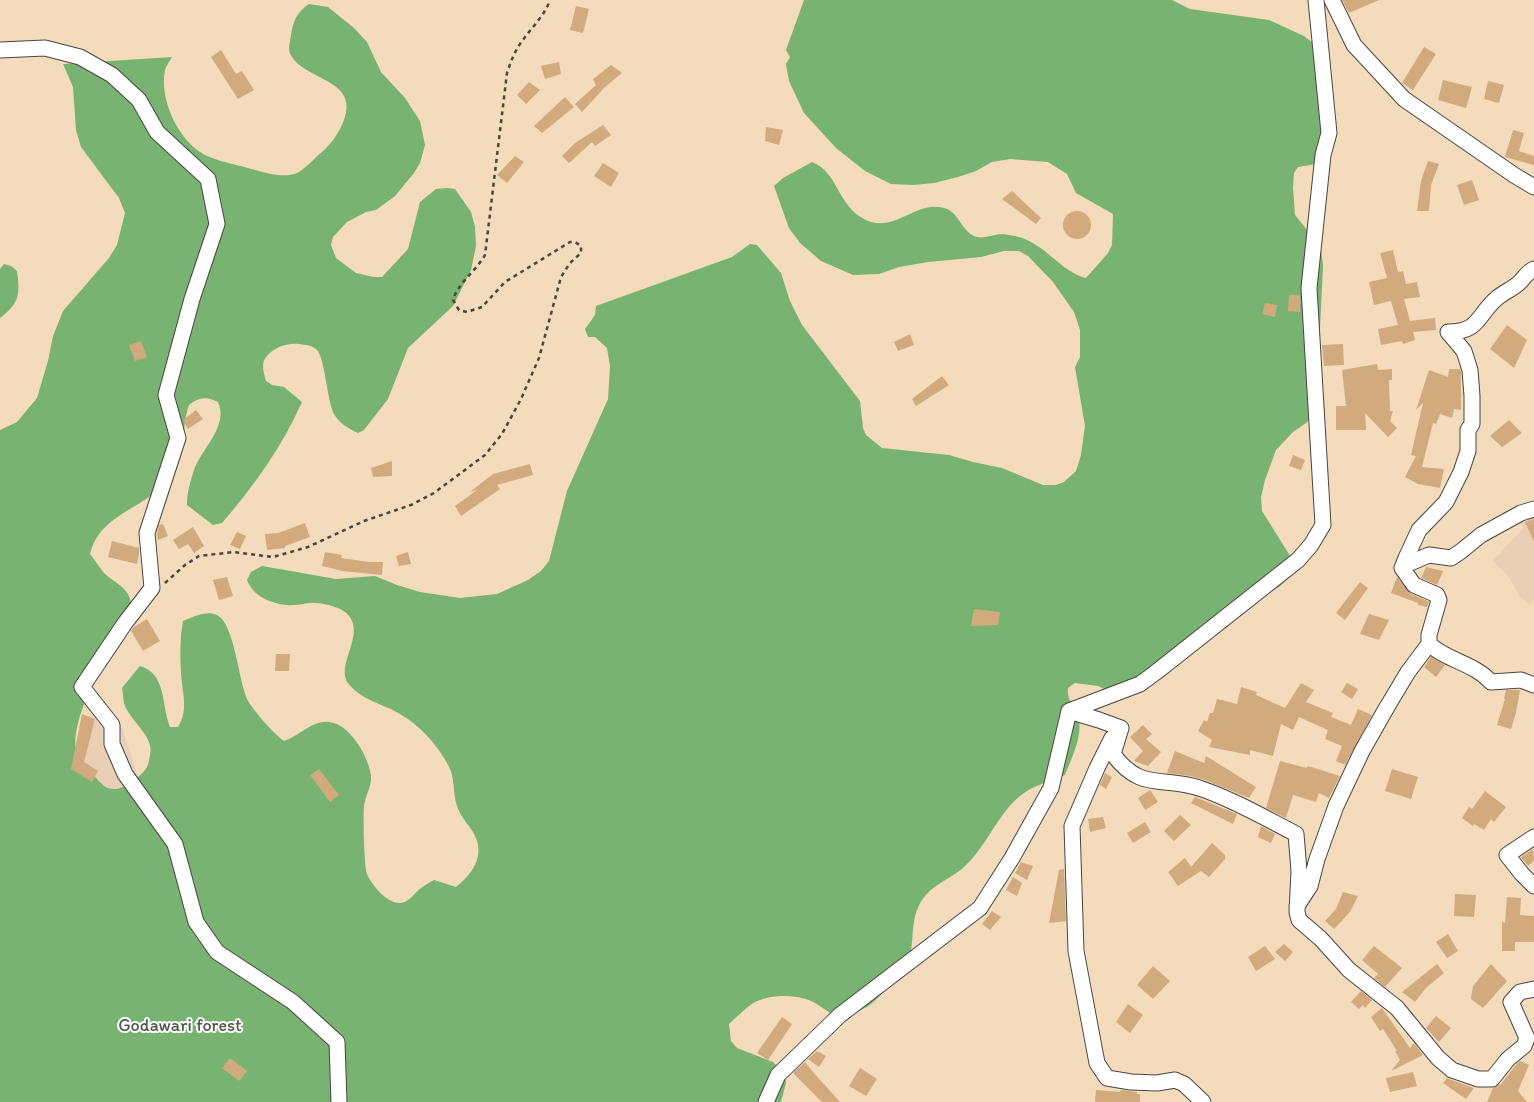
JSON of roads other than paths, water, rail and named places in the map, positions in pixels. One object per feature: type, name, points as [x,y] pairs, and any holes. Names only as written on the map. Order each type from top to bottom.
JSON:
[{"type":"street","points":[[1069,711],[1140,684],[1298,560],[1311,545],[1323,525],[1309,288],[1323,155],[1329,133],[1316,0]]},
{"type":"street","points":[[1332,0],[1354,44],[1404,99],[1534,188]]},
{"type":"street","points":[[0,50],[45,48],[80,57],[112,75],[138,100],[157,132],[208,179],[217,224],[192,299],[166,395],[178,438],[147,533],[152,588],[125,623],[82,687],[112,725],[112,744],[125,774],[175,844],[196,922],[216,952],[293,1002],[338,1042],[339,1102]]},
{"type":"street","points":[[1297,906],[1310,886],[1317,859],[1336,806],[1375,726],[1408,672],[1429,644],[1432,622],[1439,600],[1437,595],[1414,585],[1402,568],[1419,530],[1446,502],[1461,472],[1468,452],[1468,430],[1472,424],[1470,370],[1464,351],[1448,332],[1462,332],[1474,325],[1496,298],[1519,283],[1527,273],[1534,269]]},
{"type":"street","points":[[1406,558],[1410,563],[1429,555],[1451,558],[1482,535],[1521,513],[1534,509]]},
{"type":"street","points":[[1429,644],[1443,655],[1484,674],[1491,682],[1522,680],[1534,685]]},
{"type":"street","points":[[1069,711],[1121,728]]},
{"type":"street","points":[[766,1102],[778,1075],[840,1016],[980,908],[1012,858],[1052,788],[1069,711]]},
{"type":"street","points":[[1121,728],[1113,754],[1121,766],[1133,776],[1204,789],[1296,834],[1299,871],[1297,906],[1299,920],[1321,939],[1349,970],[1397,1008],[1438,1058],[1452,1070],[1478,1079],[1492,1079],[1508,1059],[1524,1046],[1527,1038],[1511,1002],[1520,992],[1534,989]]},
{"type":"street","points":[[1121,728],[1113,737],[1096,768],[1072,826],[1076,951],[1097,1063],[1107,1078],[1131,1082],[1156,1083],[1175,1080],[1184,1084],[1203,1102]]},
{"type":"street","points":[[1534,837],[1507,855],[1534,886]]},
{"type":"park label","name":"Godawari forest","points":[[180,1026]]}]
